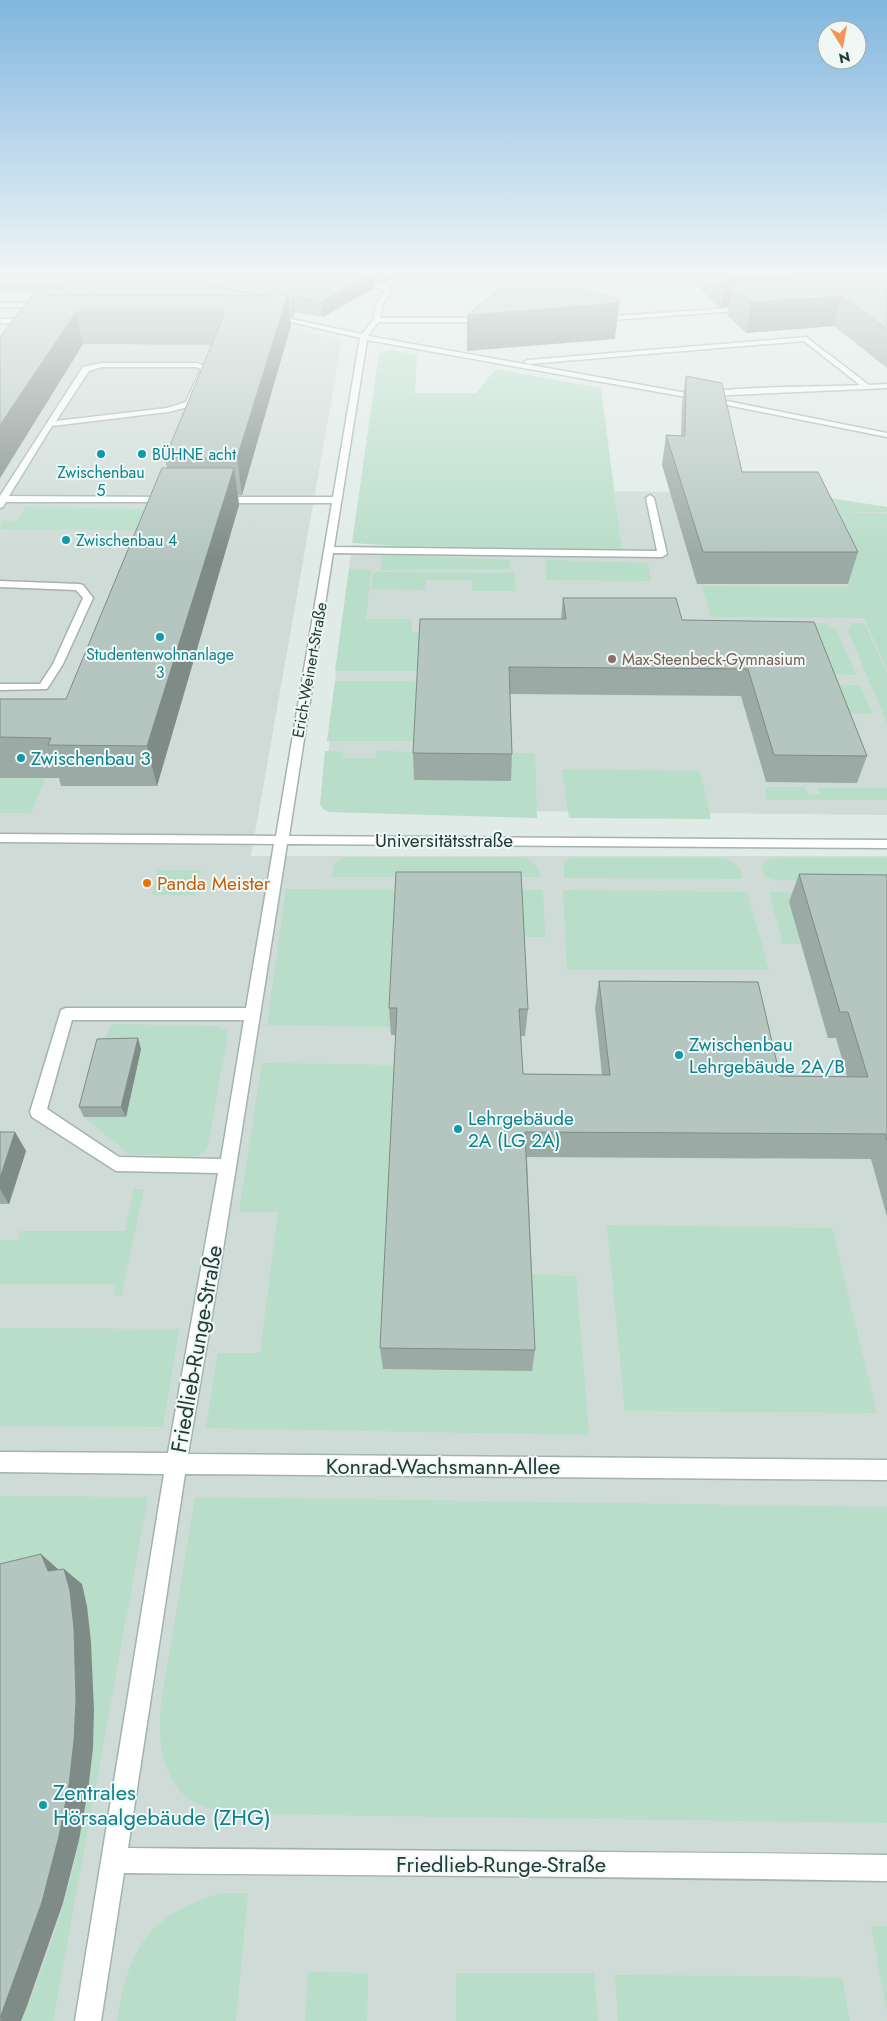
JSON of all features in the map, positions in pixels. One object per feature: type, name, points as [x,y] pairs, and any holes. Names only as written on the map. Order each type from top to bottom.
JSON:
[{"type":"street","points":[[1,501],[86,369]]},
{"type":"street","points":[[50,424],[168,410],[189,404],[204,369]]},
{"type":"street","name":"Erich-Weinert-Straße","points":[[280,839],[359,369]]},
{"type":"street","points":[[542,369],[692,396],[887,435]]},
{"type":"street","points":[[844,369],[868,388]]},
{"type":"street","points":[[692,396],[758,390],[887,386]]},
{"type":"street","points":[[330,550],[662,554],[650,498]]},
{"type":"street","points":[[1,501],[182,500]]},
{"type":"street","points":[[212,500],[338,500]]},
{"type":"street","points":[[0,584],[79,587],[88,598],[58,664],[43,688],[0,687]]},
{"type":"street","name":"Universitätsstraße","points":[[0,838],[887,844]]},
{"type":"street","name":"Friedlieb-Runge-Straße","points":[[88,2021],[176,1464],[280,839]]},
{"type":"street","points":[[227,1166],[116,1164],[38,1112],[66,1014],[252,1014]]},
{"type":"street","name":"Konrad-Wachsmann-Allee","points":[[0,1462],[887,1470]]},
{"type":"street","name":"Friedlieb-Runge-Straße","points":[[114,1860],[414,1864],[652,1864],[887,1868]]},
{"type":"shaded area","points":[[0,369],[337,369],[251,856],[887,856],[887,2021],[0,2021]]},
{"type":"shaded area","name":"Max-Steenbeck-Gymnasium","points":[[614,491],[802,494],[887,507],[887,815],[323,809],[336,672],[352,545],[622,550]]},
{"type":"green space","points":[[377,369],[416,369],[415,393],[476,393],[496,369],[601,388],[622,550],[397,546],[352,543]]},
{"type":"green space","points":[[802,494],[887,507],[887,512],[841,512],[887,514],[887,669],[864,618],[711,617],[702,586],[850,587]]},
{"type":"green space","points":[[25,507],[152,509],[143,530],[0,529],[2,520],[17,521]]},
{"type":"green space","points":[[382,555],[510,560],[510,569],[381,570]]},
{"type":"green space","points":[[546,560],[648,563],[651,581],[546,580]]},
{"type":"green space","points":[[349,569],[371,570],[366,619],[412,619],[412,632],[431,632],[420,671],[335,671]]},
{"type":"green space","points":[[373,572],[514,573],[516,591],[472,591],[473,580],[426,580],[425,590],[371,589]]},
{"type":"green space","points":[[691,623],[827,623],[830,628],[836,628],[856,675],[817,674]]},
{"type":"green space","points":[[850,623],[864,623],[887,674],[887,723],[847,628],[851,628]]},
{"type":"green space","points":[[335,681],[419,681],[416,741],[327,741]]},
{"type":"green space","points":[[823,685],[860,685],[872,714],[834,713]]},
{"type":"green space","points":[[325,751],[343,752],[343,758],[376,758],[377,751],[416,752],[414,780],[510,781],[510,753],[535,753],[537,818],[328,812],[320,804]]},
{"type":"green space","points":[[562,769],[700,771],[711,819],[569,818]]},
{"type":"green space","points":[[0,778],[45,778],[31,813],[0,813]]},
{"type":"green space","points":[[766,787],[805,787],[808,795],[820,794],[818,788],[887,788],[887,800],[766,800]]},
{"type":"green space","points":[[344,857],[525,857],[537,866],[540,877],[331,877],[334,864]]},
{"type":"green space","points":[[570,858],[721,858],[735,864],[740,869],[743,877],[741,879],[564,878],[564,864]]},
{"type":"green space","points":[[780,858],[887,858],[887,881],[775,880],[765,877],[762,865],[767,860]]},
{"type":"green space","points":[[158,870],[201,870],[195,895],[152,895]]},
{"type":"green space","points":[[286,889],[543,890],[545,937],[520,937],[391,1027],[267,1025]]},
{"type":"green space","points":[[563,890],[747,892],[769,970],[567,970]]},
{"type":"green space","points":[[769,892],[887,893],[801,944],[783,944]]},
{"type":"green space","points":[[113,1024],[214,1026],[226,1030],[228,1033],[207,1150],[195,1157],[129,1154],[84,1117],[99,1055]]},
{"type":"green space","points":[[262,1063],[397,1065],[528,1274],[576,1276],[589,1435],[206,1428],[218,1353],[260,1353],[278,1212],[239,1212]]},
{"type":"green space","points":[[134,1189],[144,1189],[121,1296],[114,1296],[116,1284],[0,1284],[0,1240],[18,1240],[20,1231],[125,1231]]},
{"type":"green space","points":[[607,1225],[832,1228],[877,1413],[625,1411]]},
{"type":"green space","points":[[0,1328],[179,1329],[163,1427],[0,1426]]},
{"type":"green space","points":[[0,1496],[148,1497],[53,2021],[21,2021],[47,1956],[58,1922],[84,1819],[94,1736],[91,1642],[0,1584]]},
{"type":"green space","points":[[195,1497],[887,1507],[887,1823],[246,1814],[216,1810],[197,1804],[181,1792],[168,1771],[162,1749],[160,1726],[164,1682]]},
{"type":"green space","points":[[224,1893],[248,1893],[236,2021],[117,2021],[128,1973],[136,1953],[147,1937],[161,1923],[178,1911],[199,1901]]},
{"type":"green space","points":[[871,1926],[887,1926],[887,2012]]},
{"type":"green space","points":[[308,1972],[368,1973],[367,2021],[305,2021]]},
{"type":"green space","points":[[456,1973],[594,1973],[598,2021],[456,2021]]},
{"type":"green space","points":[[615,1975],[842,1977],[850,2021],[618,2021]]},
{"type":"building","points":[[0,369],[37,369],[0,425]]},
{"type":"building","points":[[201,369],[265,369],[237,458],[165,458]]},
{"type":"building","points":[[686,376],[722,383],[742,472],[818,472],[858,552],[703,552],[666,435],[685,436]]},
{"type":"building","points":[[162,468],[234,468],[147,746],[48,745],[51,738],[0,737],[0,699],[66,699]]},
{"type":"building","points":[[563,598],[676,598],[682,620],[814,622],[867,756],[774,755],[748,669],[509,667],[512,754],[413,753],[420,619],[566,619]]},
{"type":"building","points":[[396,872],[521,872],[528,1009],[519,1009],[523,1074],[610,1075],[599,981],[758,982],[780,1076],[868,1077],[848,1012],[840,1012],[799,874],[887,875],[887,1141],[885,1134],[525,1132],[535,1350],[380,1348],[397,1008],[389,1008]]},
{"type":"building","points":[[138,1038],[121,1107],[79,1107],[97,1039]]},
{"type":"building","points":[[0,1132],[15,1132],[0,1178]]},
{"type":"building","name":"Zentrales Hörsaalgebäude (ZHG)","points":[[41,1554],[48,1571],[64,1569],[70,1591],[74,1629],[76,1700],[74,1740],[69,1785],[59,1836],[42,1902],[0,2018],[0,1564]]},
{"type":"place","name":"Zwischenbau 5","points":[[101,454]]},
{"type":"place","name":"BÜHNE acht","points":[[142,454]]},
{"type":"place","name":"Zwischenbau 4","points":[[66,540]]},
{"type":"place","name":"Studentenwohnanlage 3","points":[[160,637]]},
{"type":"place","name":"Max-Steenbeck-Gymnasium","points":[[612,659]]},
{"type":"place","name":"Zwischenbau 3","points":[[21,758]]},
{"type":"place","name":"Panda Meister","points":[[147,883]]},
{"type":"place","name":"Zwischenbau Lehrgebäude 2A/B","points":[[679,1055]]},
{"type":"place","name":"Lehrgebäude 2A (LG 2A)","points":[[458,1129]]},
{"type":"place","name":"Zentrales Hörsaalgebäude (ZHG)","points":[[43,1805]]}]
